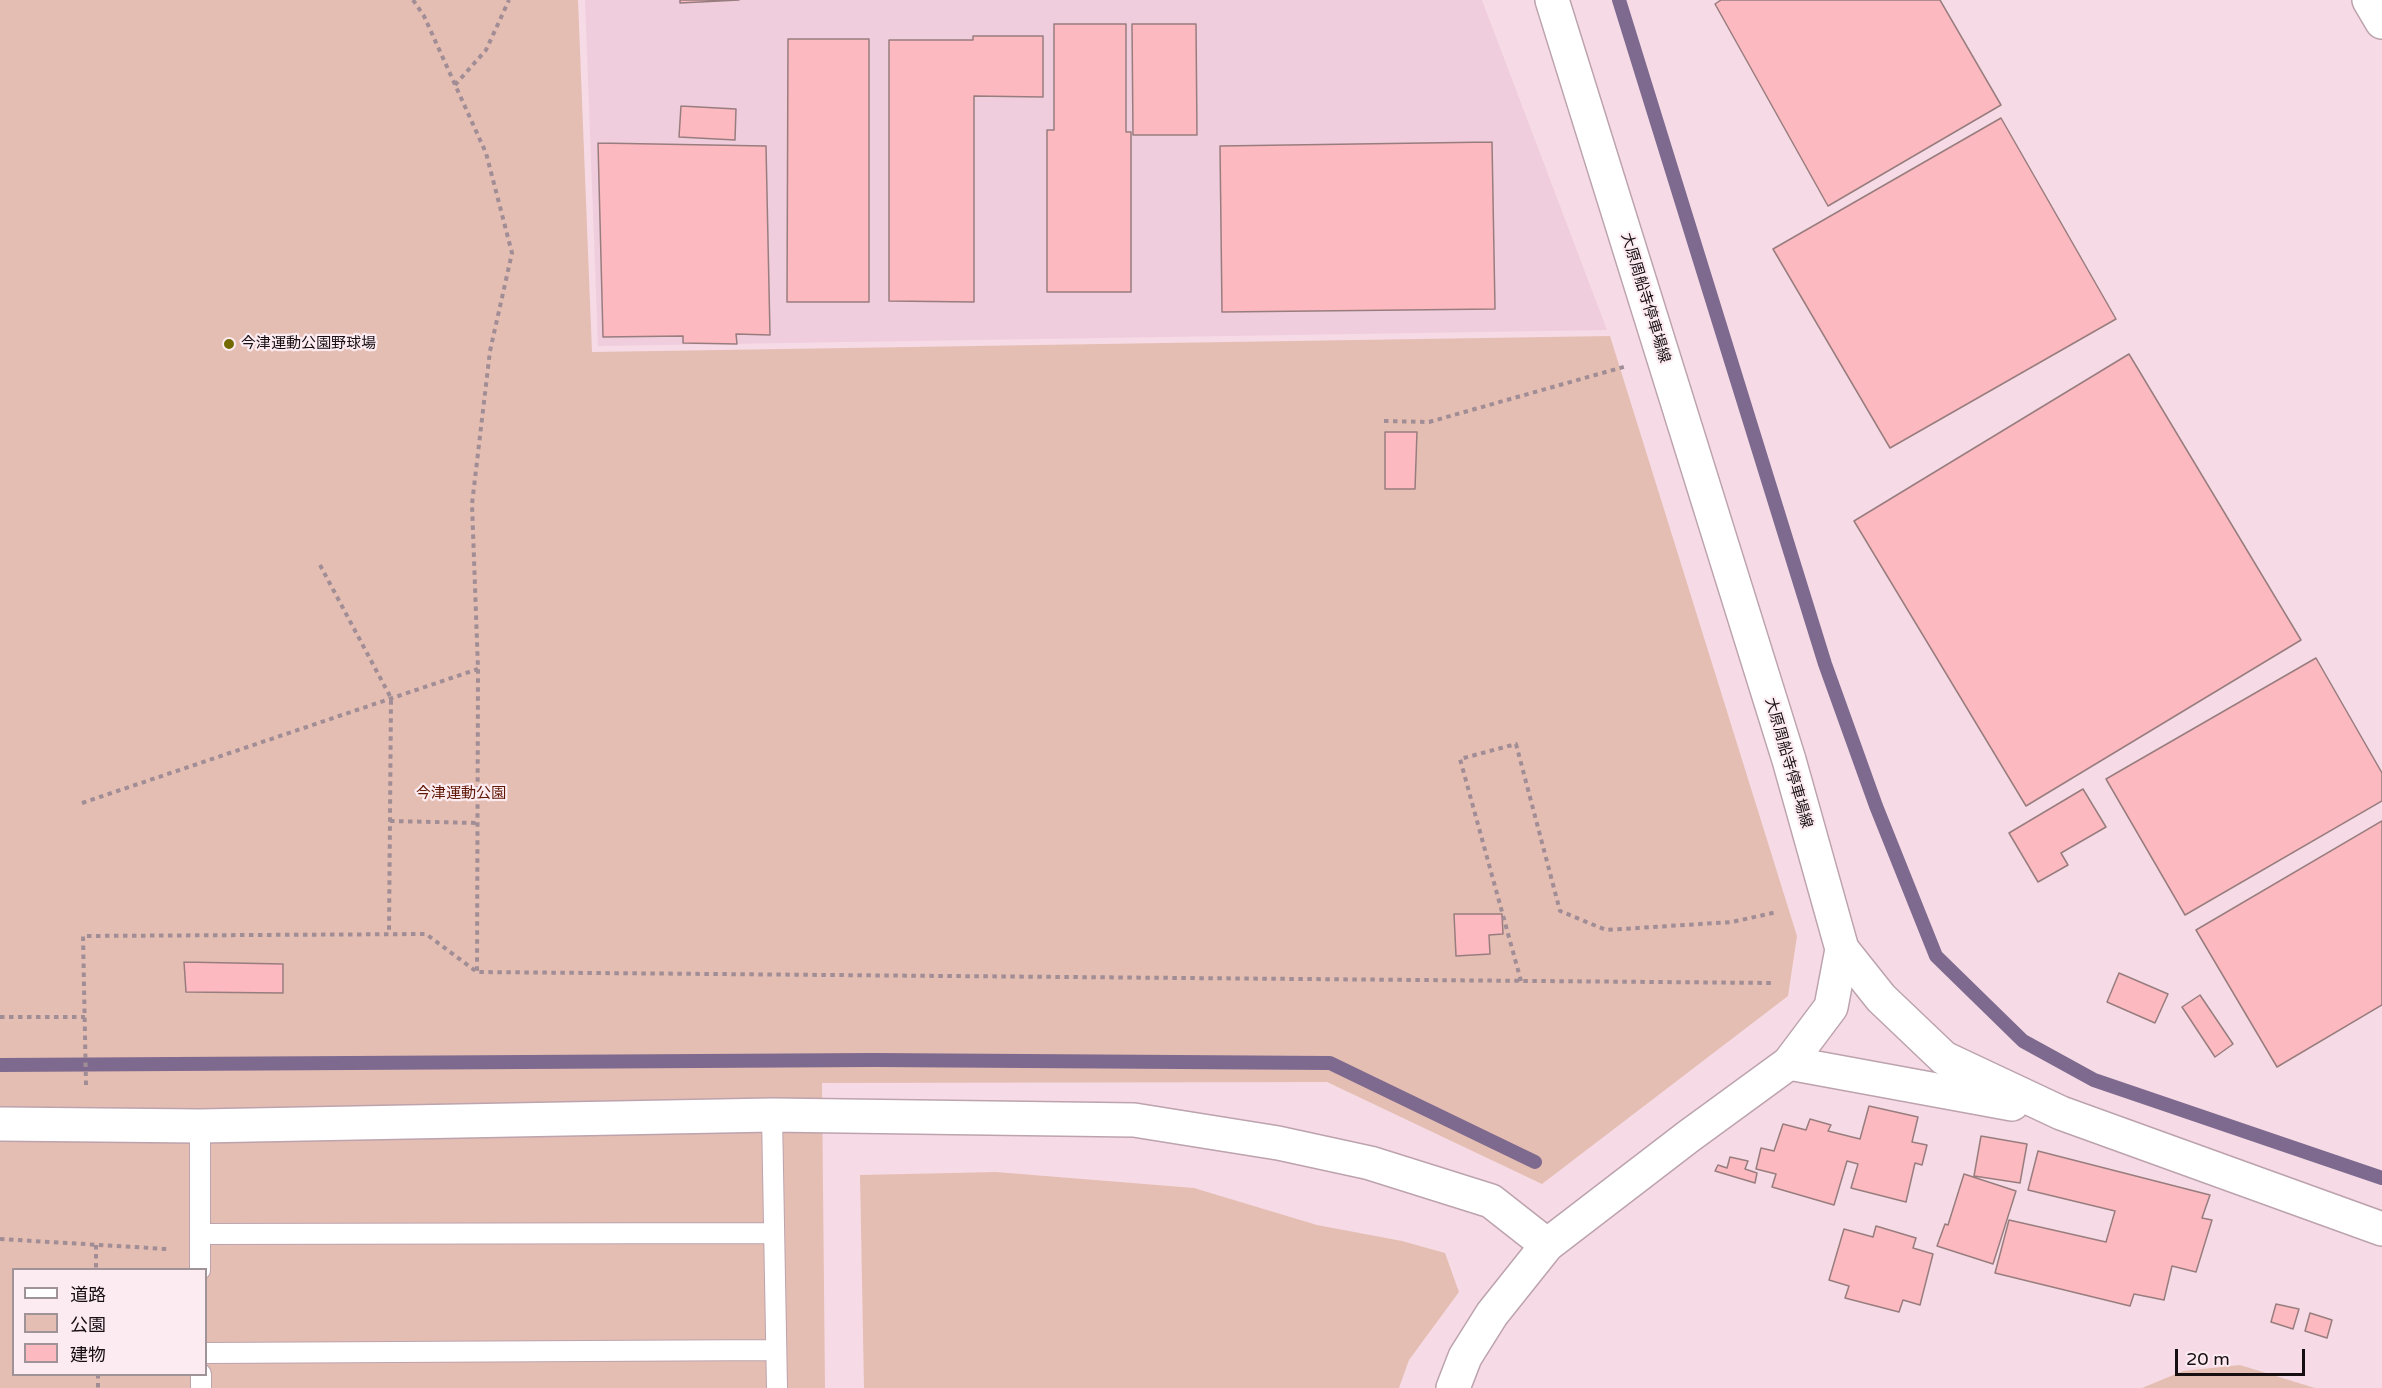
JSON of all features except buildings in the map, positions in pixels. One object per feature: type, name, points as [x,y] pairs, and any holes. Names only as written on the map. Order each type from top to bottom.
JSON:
[{"type":"street","name":"大原周船寺停車場線","points":[[1453,1388],[1465,1357],[1492,1314],[1547,1245],[1689,1136],[1790,1063],[1831,1007],[1842,949],[1789,760],[1552,0]]},
{"type":"street","points":[[2369,0],[2382,22]]},
{"type":"street","points":[[1842,949],[1881,998],[1944,1058],[2061,1113],[2382,1229]]},
{"type":"street","points":[[1790,1063],[2061,1113]]},
{"type":"street","points":[[0,1124],[200,1126],[772,1115],[1134,1120],[1278,1143],[1370,1163],[1491,1201],[1547,1245]]},
{"type":"lane","points":[[772,1115],[777,1388]]},
{"type":"lane","points":[[200,1126],[200,1268]]},
{"type":"lane","points":[[200,1234],[774,1233]]},
{"type":"lane","points":[[207,1353],[776,1350]]},
{"type":"path","points":[[412,0],[424,16],[486,153],[512,253],[490,351],[472,504],[478,669],[477,972]]},
{"type":"path","points":[[455,85],[486,50],[508,0]]},
{"type":"path","points":[[1384,421],[1429,422],[1630,365]]},
{"type":"path","points":[[320,565],[390,698],[389,934]]},
{"type":"path","points":[[82,803],[478,669]]},
{"type":"path","points":[[1521,981],[1460,759],[1482,753],[1516,744],[1560,911],[1606,930],[1732,922],[1777,912]]},
{"type":"path","points":[[390,821],[478,823]]},
{"type":"path","points":[[86,1095],[83,936],[426,934],[477,972],[1773,983]]},
{"type":"path","points":[[0,1017],[84,1017]]},
{"type":"path","points":[[0,1239],[168,1249],[168,1259]]},
{"type":"path","points":[[96,1245],[96,1268]]},
{"type":"shaded area","points":[[585,0],[1482,0],[1607,330],[598,346]]},
{"type":"green space","name":"今津運動公園","points":[[0,0],[578,0],[592,352],[1610,336],[1797,936],[1788,996],[1542,1184],[1327,1082],[822,1083],[825,1388],[0,1388]]},
{"type":"green space","points":[[996,1172],[1194,1188],[1317,1225],[1402,1241],[1445,1253],[1459,1292],[1409,1360],[1399,1388],[864,1388],[860,1175]]},
{"type":"green space","points":[[2240,1365],[2315,1388],[2142,1388],[2183,1371]]},
{"type":"waterway","points":[[1619,0],[1825,664],[1876,806],[1936,956],[2023,1041],[2094,1080],[2382,1178]]},
{"type":"waterway","points":[[0,1065],[873,1060],[1330,1063],[1535,1162]]},
{"type":"place","name":"今津運動公園野球場","points":[[229,344]]}]
